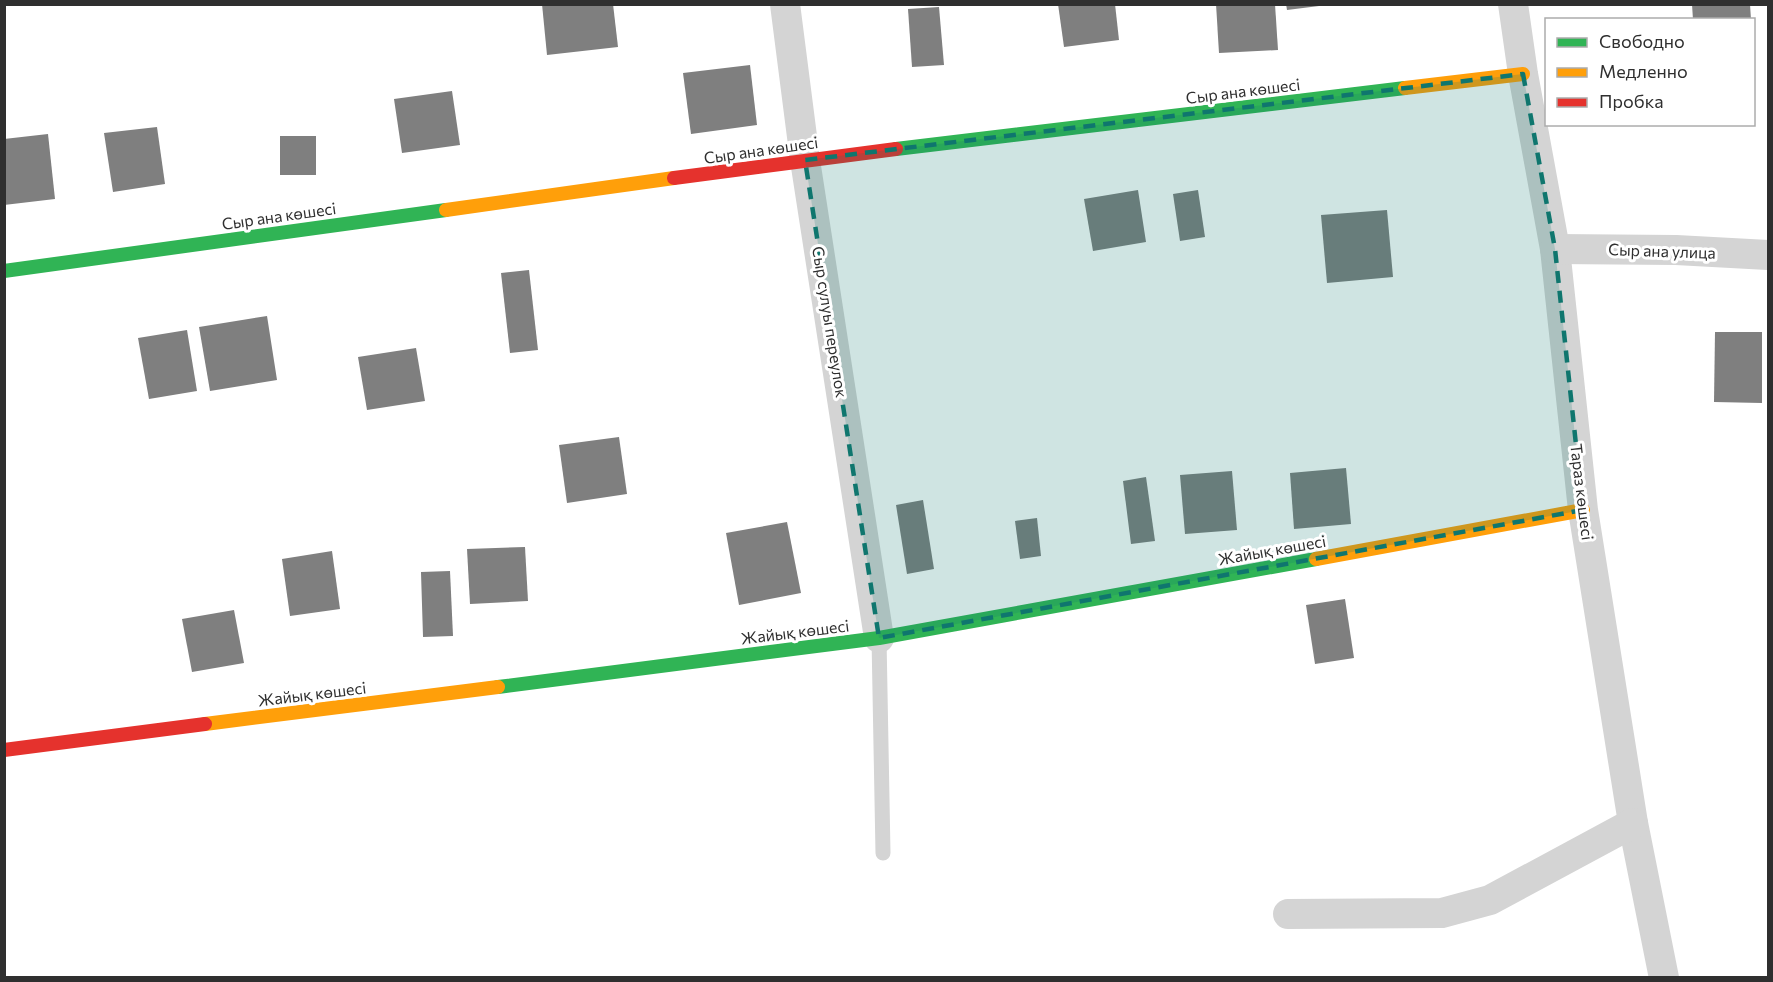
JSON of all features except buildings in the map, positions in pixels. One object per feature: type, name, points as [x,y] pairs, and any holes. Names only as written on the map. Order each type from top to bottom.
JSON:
[{"type":"street","name":"Сыр сулуы переулок","points":[[785,4],[805,160],[879,638]]},
{"type":"street","name":"Тараз көшесі","points":[[1513,4],[1523,74],[1555,249],[1583,510],[1633,823],[1664,978]]},
{"type":"street","name":"Сыр ана көшесі","points":[[4,271],[805,160],[1523,74]]},
{"type":"street","name":"Сыр ана улица","points":[[1555,249],[1676,250],[1768,255]]},
{"type":"street","name":"Жайық көшесі","points":[[4,750],[879,638],[1583,510]]},
{"type":"street","points":[[1288,914],[1442,913],[1490,900],[1633,823]]},
{"type":"lane","points":[[879,638],[883,853]]},
{"type":"highlighted area","points":[[1523,74],[1555,249],[1583,510],[879,638],[805,160]]},
{"type":"traffic: fast","points":[[896,149],[1405,88]]},
{"type":"traffic: fast","points":[[4,271],[446,210]]},
{"type":"traffic: fast","points":[[498,687],[879,638],[1316,559]]},
{"type":"traffic: slow","points":[[1405,88],[1523,74]]},
{"type":"traffic: slow","points":[[446,210],[674,178]]},
{"type":"traffic: slow","points":[[1316,559],[1583,510]]},
{"type":"traffic: slow","points":[[205,724],[498,687]]},
{"type":"traffic: jam","points":[[674,178],[896,149]]},
{"type":"traffic: jam","points":[[4,750],[205,724]]}]
